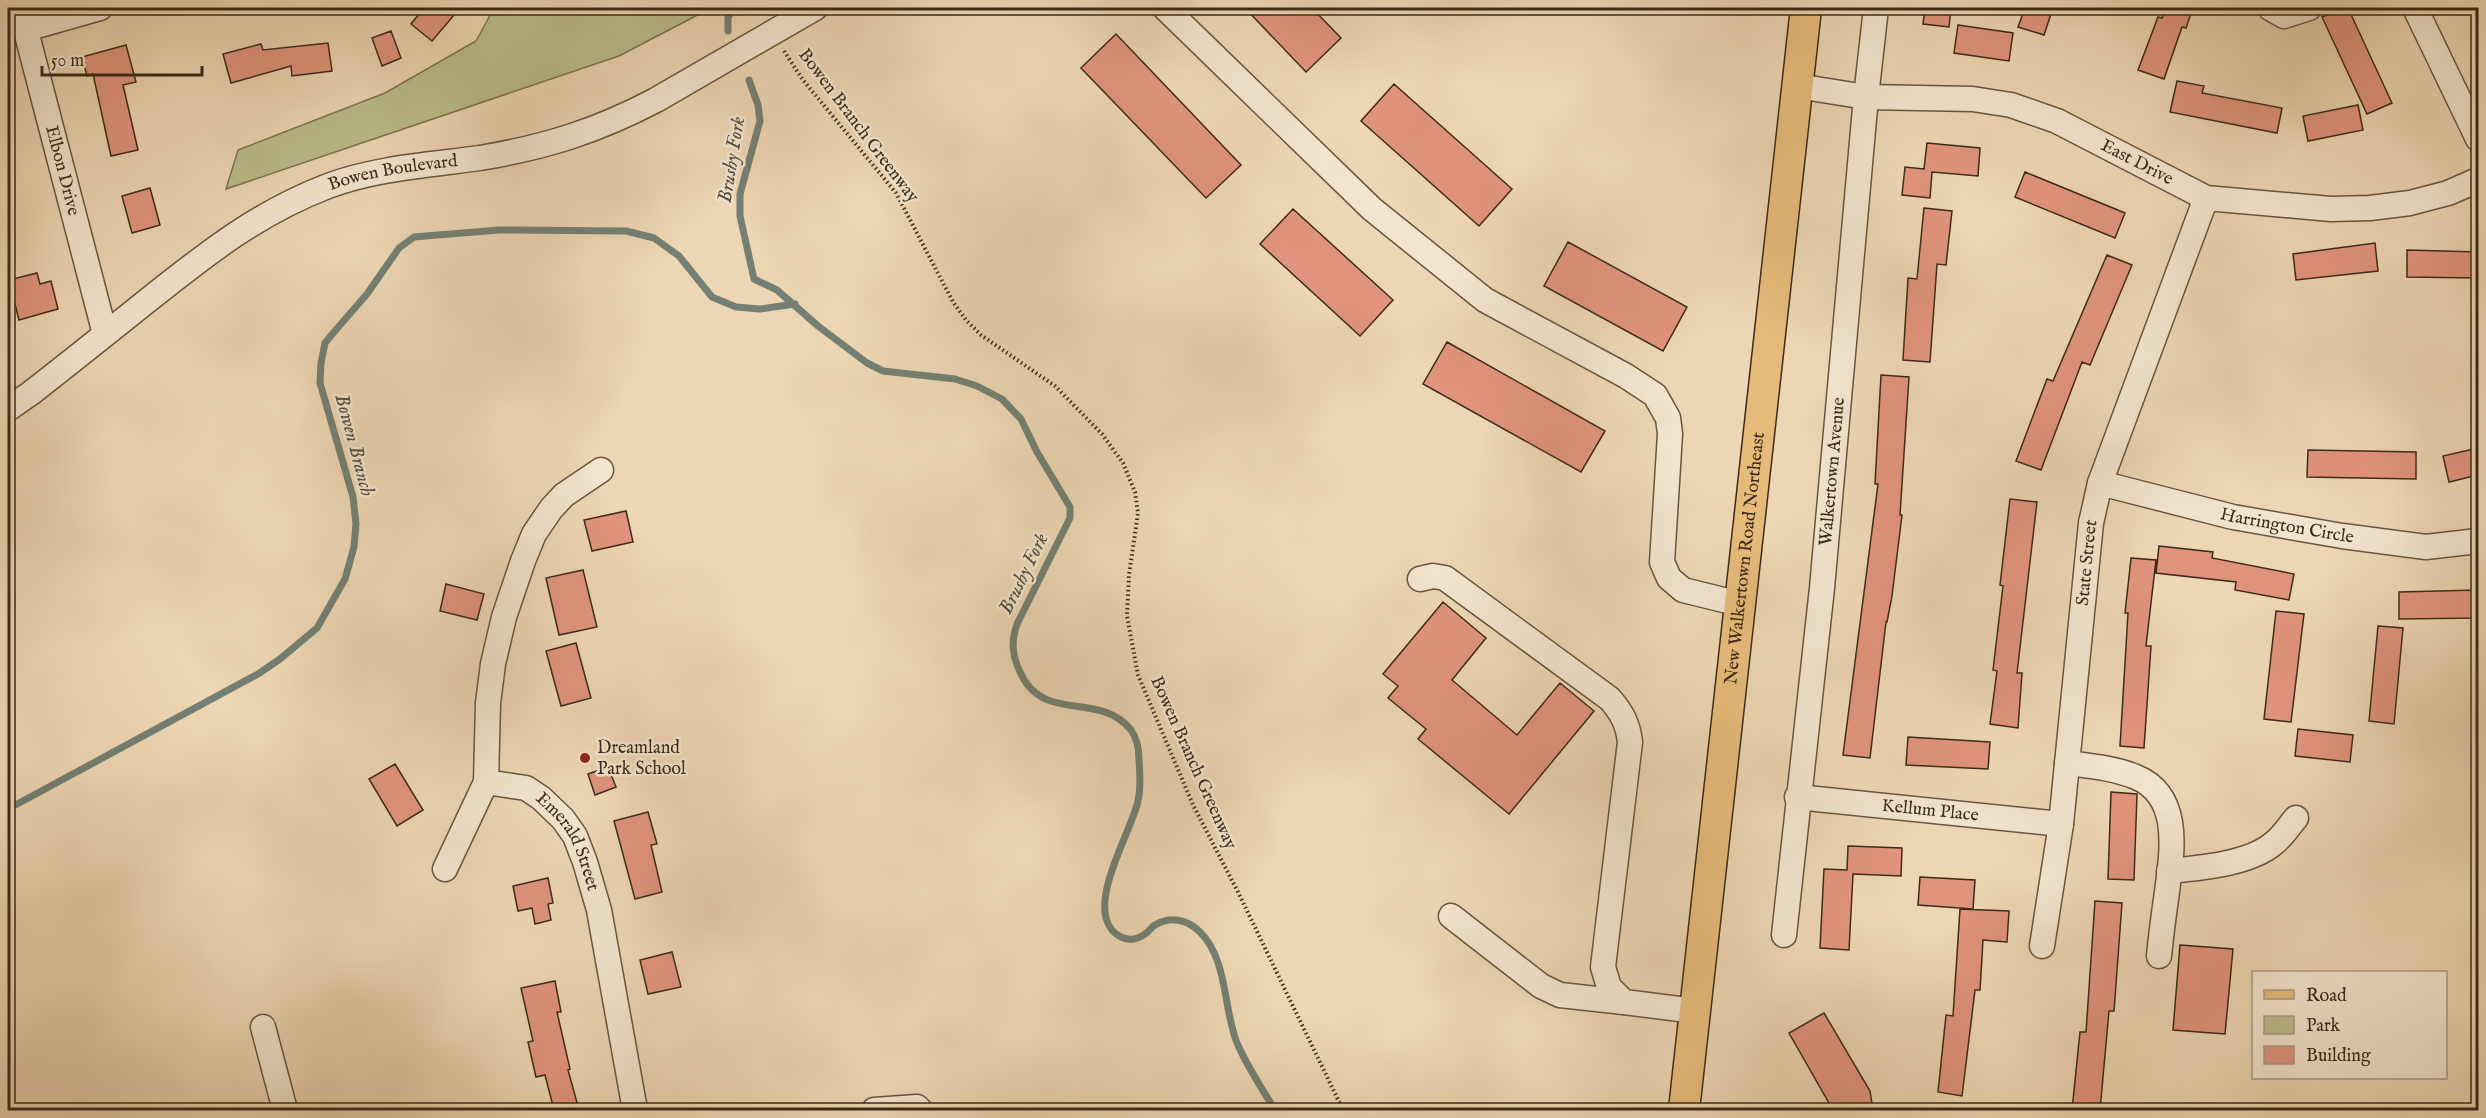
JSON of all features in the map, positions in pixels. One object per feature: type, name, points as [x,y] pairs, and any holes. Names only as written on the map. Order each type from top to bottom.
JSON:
[{"type":"main road","name":"New Walkertown Road Northeast","points":[[1684,1110],[1806,8]]},
{"type":"street","points":[[23,18],[100,8]]},
{"type":"street","name":"Bowen Boulevard","points":[[8,409],[219,243],[274,209],[330,185],[354,178],[518,151],[569,139],[630,114],[815,8]]},
{"type":"street","points":[[1165,8],[1372,209],[1451,274],[1485,300],[1626,376],[1655,395],[1668,418],[1670,434],[1662,562],[1669,578],[1683,590],[1740,604]]},
{"type":"street","name":"Walkertown Avenue","points":[[1784,935],[1797,797],[1822,588],[1876,8]]},
{"type":"street","points":[[2270,8],[2284,16],[2309,8]]},
{"type":"street","points":[[2415,8],[2478,139]]},
{"type":"street","name":"Elbon Drive","points":[[23,18],[105,334]]},
{"type":"street","name":"East Drive","points":[[1797,86],[1866,97],[1973,99],[2011,105],[2057,121],[2206,198],[2331,209],[2370,208],[2410,203],[2448,193],[2478,180]]},
{"type":"street","name":"State Street","points":[[2042,946],[2061,824],[2091,523],[2100,483],[2206,198]]},
{"type":"street","points":[[445,869],[486,782],[488,703],[493,664],[504,617],[523,561],[534,534],[551,509],[564,495],[601,470]]},
{"type":"street","name":"Harrington Circle","points":[[2100,483],[2233,517],[2342,536],[2426,547],[2478,541]]},
{"type":"street","points":[[1420,579],[1433,576],[1445,578],[1610,699],[1628,727],[1630,742],[1603,967],[1609,987],[1624,1002]]},
{"type":"street","points":[[2067,763],[2111,769],[2137,777],[2160,795],[2173,841],[2159,956]]},
{"type":"street","name":"Emerald Street","points":[[486,782],[525,788],[541,798],[563,819],[574,836],[585,862],[598,909],[635,1110]]},
{"type":"street","name":"Kellum Place","points":[[1797,797],[2061,824]]},
{"type":"street","points":[[2169,871],[2208,867],[2254,854],[2274,844],[2296,818]]},
{"type":"street","points":[[1451,916],[1541,986],[1560,995],[1695,1011]]},
{"type":"street","points":[[263,1027],[285,1110]]},
{"type":"street","points":[[874,1110],[917,1107],[920,1110]]},
{"type":"path","name":"Bowen Branch Greenway","points":[[773,32],[803,80],[896,194],[953,302],[966,320],[981,335],[1055,386],[1102,434],[1123,463],[1135,492],[1138,513],[1129,574],[1127,616],[1138,675],[1193,805],[1238,892],[1343,1110]]},
{"type":"green space","points":[[494,8],[711,8],[619,56],[226,189],[238,150],[385,93],[476,41]]},
{"type":"building","points":[[424,8],[460,8],[432,41],[411,24]]},
{"type":"building","points":[[1245,8],[1312,8],[1341,38],[1306,72]]},
{"type":"building","points":[[1925,8],[1951,8],[1949,27],[1923,24]]},
{"type":"building","points":[[2025,8],[2053,8],[2044,35],[2018,27]]},
{"type":"building","points":[[2166,8],[2193,8],[2186,28],[2182,27],[2164,79],[2138,70],[2158,17],[2162,18]]},
{"type":"building","points":[[2348,8],[2392,103],[2367,114],[2322,17]]},
{"type":"building","points":[[1958,25],[2013,33],[2009,61],[1954,53]]},
{"type":"building","points":[[391,31],[401,58],[382,66],[372,38]]},
{"type":"building","points":[[1116,34],[1241,165],[1206,198],[1081,68]]},
{"type":"building","points":[[328,43],[332,71],[292,76],[291,66],[231,83],[223,54],[261,44],[263,50]]},
{"type":"building","points":[[126,45],[136,82],[123,85],[138,150],[111,156],[93,74],[87,76],[82,57]]},
{"type":"building","points":[[2177,81],[2204,86],[2202,93],[2282,108],[2277,133],[2170,112]]},
{"type":"building","points":[[1394,84],[1512,189],[1479,226],[1361,121]]},
{"type":"building","points":[[2358,105],[2363,130],[2308,141],[2303,116]]},
{"type":"building","points":[[1927,143],[1980,148],[1978,176],[1932,172],[1930,198],[1902,195],[1905,167],[1924,169]]},
{"type":"building","points":[[2025,172],[2125,213],[2115,238],[2015,197]]},
{"type":"building","points":[[150,188],[160,225],[132,233],[122,196]]},
{"type":"building","points":[[1924,208],[1952,211],[1946,265],[1937,264],[1930,362],[1903,360],[1908,278],[1917,279]]},
{"type":"building","points":[[1293,209],[1393,300],[1360,336],[1260,244]]},
{"type":"building","points":[[1568,242],[1687,307],[1663,351],[1544,286]]},
{"type":"building","points":[[2375,243],[2378,271],[2296,280],[2293,254]]},
{"type":"building","points":[[2407,250],[2478,252],[2478,278],[2407,277]]},
{"type":"building","points":[[2107,255],[2132,265],[2090,365],[2082,362],[2041,470],[2016,461],[2047,379],[2053,381]]},
{"type":"building","points":[[37,273],[40,284],[51,281],[58,309],[19,320],[9,280]]},
{"type":"building","points":[[1447,342],[1605,431],[1581,472],[1423,384]]},
{"type":"building","points":[[1881,375],[1909,377],[1900,515],[1902,515],[1892,596],[1886,622],[1870,758],[1843,755],[1878,484],[1875,484]]},
{"type":"building","points":[[2478,448],[2478,475],[2449,482],[2443,456]]},
{"type":"building","points":[[2308,450],[2416,452],[2416,479],[2307,477]]},
{"type":"building","points":[[2010,499],[2037,502],[2017,673],[2022,673],[2018,728],[1990,724],[1997,671],[1993,670],[2003,586],[2000,585]]},
{"type":"building","points":[[626,511],[633,542],[592,551],[584,520]]},
{"type":"building","points":[[2159,546],[2213,552],[2212,558],[2294,574],[2289,600],[2235,590],[2236,582],[2156,573]]},
{"type":"building","points":[[2131,558],[2156,560],[2146,646],[2151,646],[2144,748],[2120,746],[2128,613],[2125,613]]},
{"type":"building","points":[[583,570],[597,627],[559,635],[546,578]]},
{"type":"building","points":[[446,584],[484,594],[477,620],[440,611]]},
{"type":"building","points":[[2478,590],[2478,618],[2399,619],[2399,592]]},
{"type":"building","points":[[1443,602],[1486,638],[1452,680],[1517,735],[1560,683],[1594,711],[1509,814],[1418,739],[1426,729],[1388,698],[1398,686],[1383,674]]},
{"type":"building","points":[[2276,611],[2304,614],[2291,722],[2264,719]]},
{"type":"building","points":[[2378,626],[2403,628],[2394,724],[2369,721]]},
{"type":"building","points":[[576,643],[591,698],[561,706],[546,651]]},
{"type":"building","points":[[2298,729],[2353,735],[2350,762],[2295,756]]},
{"type":"building","points":[[1908,737],[1990,742],[1988,769],[1906,765]]},
{"type":"building","points":[[395,764],[423,810],[397,826],[369,779]]},
{"type":"building","points":[[608,767],[616,787],[595,795],[588,774]]},
{"type":"building","points":[[2111,792],[2137,794],[2134,880],[2108,879]]},
{"type":"building","points":[[648,812],[657,844],[651,845],[662,892],[635,899],[614,821]]},
{"type":"building","points":[[1848,846],[1902,848],[1901,876],[1853,874],[1849,950],[1820,948],[1824,869],[1847,870]]},
{"type":"building","points":[[1920,877],[1975,880],[1973,909],[1918,905]]},
{"type":"building","points":[[548,878],[553,903],[548,904],[551,920],[535,924],[532,908],[518,911],[513,886]]},
{"type":"building","points":[[2095,901],[2122,903],[2114,1011],[2109,1011],[2100,1110],[2072,1110],[2080,1032],[2086,1032]]},
{"type":"building","points":[[1960,909],[2009,911],[2007,942],[1983,940],[1980,990],[1975,990],[1962,1096],[1938,1092],[1946,1015],[1953,1016]]},
{"type":"building","points":[[2180,945],[2233,949],[2225,1034],[2173,1030]]},
{"type":"building","points":[[672,952],[681,987],[648,994],[640,960]]},
{"type":"building","points":[[555,981],[561,1012],[557,1012],[570,1069],[568,1070],[579,1110],[554,1110],[545,1075],[536,1077],[528,1042],[533,1041],[521,988]]},
{"type":"building","points":[[1824,1013],[1870,1091],[1873,1110],[1833,1110],[1789,1033]]},
{"type":"waterway","name":"Brushy Fork","points":[[728,31],[728,17],[734,8]]},
{"type":"waterway","name":"Brushy Fork","points":[[749,80],[758,105],[760,121],[740,194],[740,216],[754,279],[777,290],[818,326],[867,363],[883,371],[955,379],[977,386],[1002,399],[1021,419],[1037,452],[1070,507],[1070,518],[1017,624],[1013,643],[1017,666],[1030,688],[1043,698],[1104,712],[1118,718],[1133,733],[1139,752],[1139,794],[1106,892],[1105,906],[1108,924],[1116,934],[1127,939],[1139,937],[1155,925],[1167,920],[1178,920],[1190,924],[1200,932],[1216,956],[1237,1043],[1275,1110]]},
{"type":"waterway","name":"Bowen Branch","points":[[8,809],[258,674],[317,628],[345,579],[354,547],[356,524],[353,497],[320,383],[325,343],[367,294],[399,248],[414,237],[499,230],[626,231],[654,238],[679,256],[712,297],[736,307],[760,309],[795,304]]},
{"type":"place","name":"Dreamland Park School","points":[[585,758]]}]
